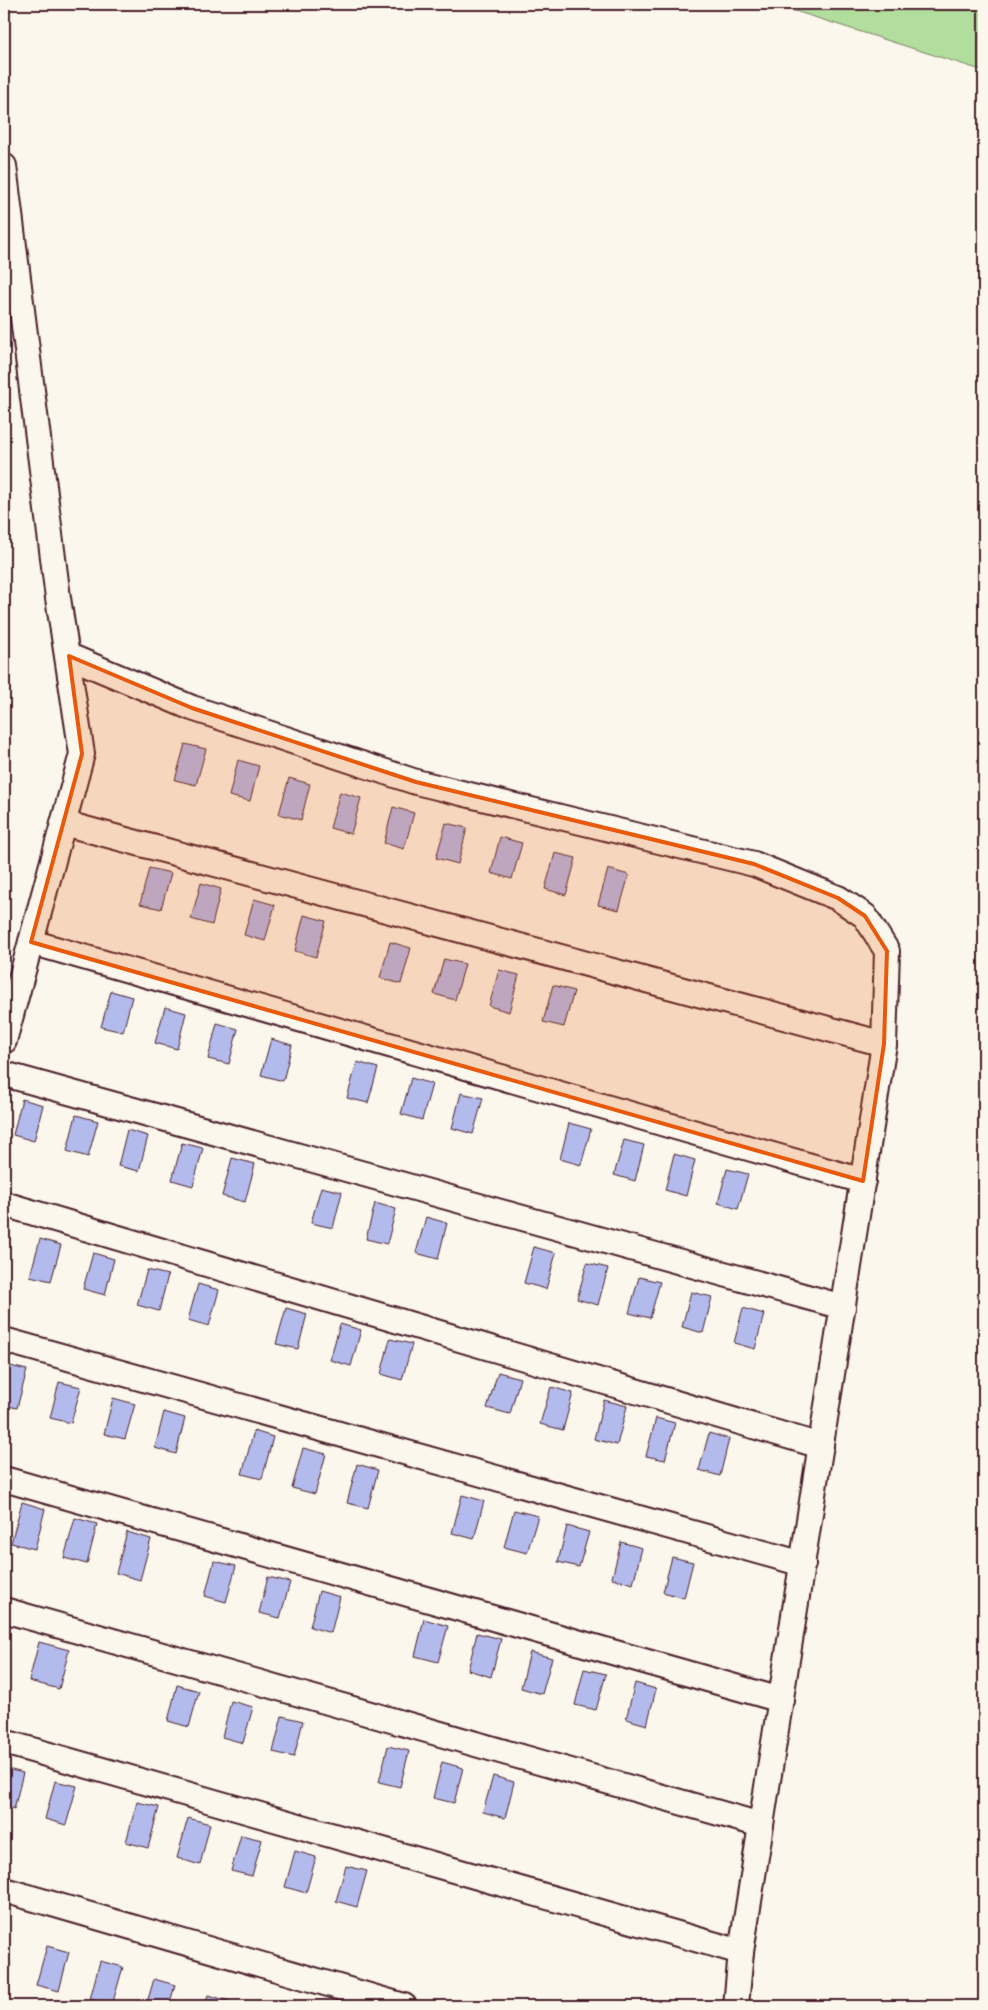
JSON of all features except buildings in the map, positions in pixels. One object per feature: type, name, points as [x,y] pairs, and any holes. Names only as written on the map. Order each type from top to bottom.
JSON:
[{"type":"street","points":[[4,166],[10,200],[58,598],[69,656],[82,754],[4,1041]]},
{"type":"street","points":[[69,656],[192,708],[416,782],[754,864],[838,898],[865,916],[886,951],[884,1044],[761,1825],[736,2006]]},
{"type":"street","points":[[63,823],[884,1044]]},
{"type":"street","points":[[31,942],[863,1182]]},
{"type":"street","points":[[4,1074],[843,1307]]},
{"type":"street","points":[[4,1204],[821,1446]]},
{"type":"street","points":[[4,1340],[803,1564]]},
{"type":"street","points":[[4,1479],[781,1700]]},
{"type":"street","points":[[4,1610],[761,1825]]},
{"type":"street","points":[[4,1742],[742,1952]]},
{"type":"street","points":[[4,1890],[404,2006]]},
{"type":"highlighted area","points":[[69,656],[192,708],[416,782],[754,864],[838,898],[865,916],[887,951],[884,1044],[863,1181],[31,942],[82,754]]},
{"type":"green space","points":[[773,4],[984,4],[984,71]]}]
